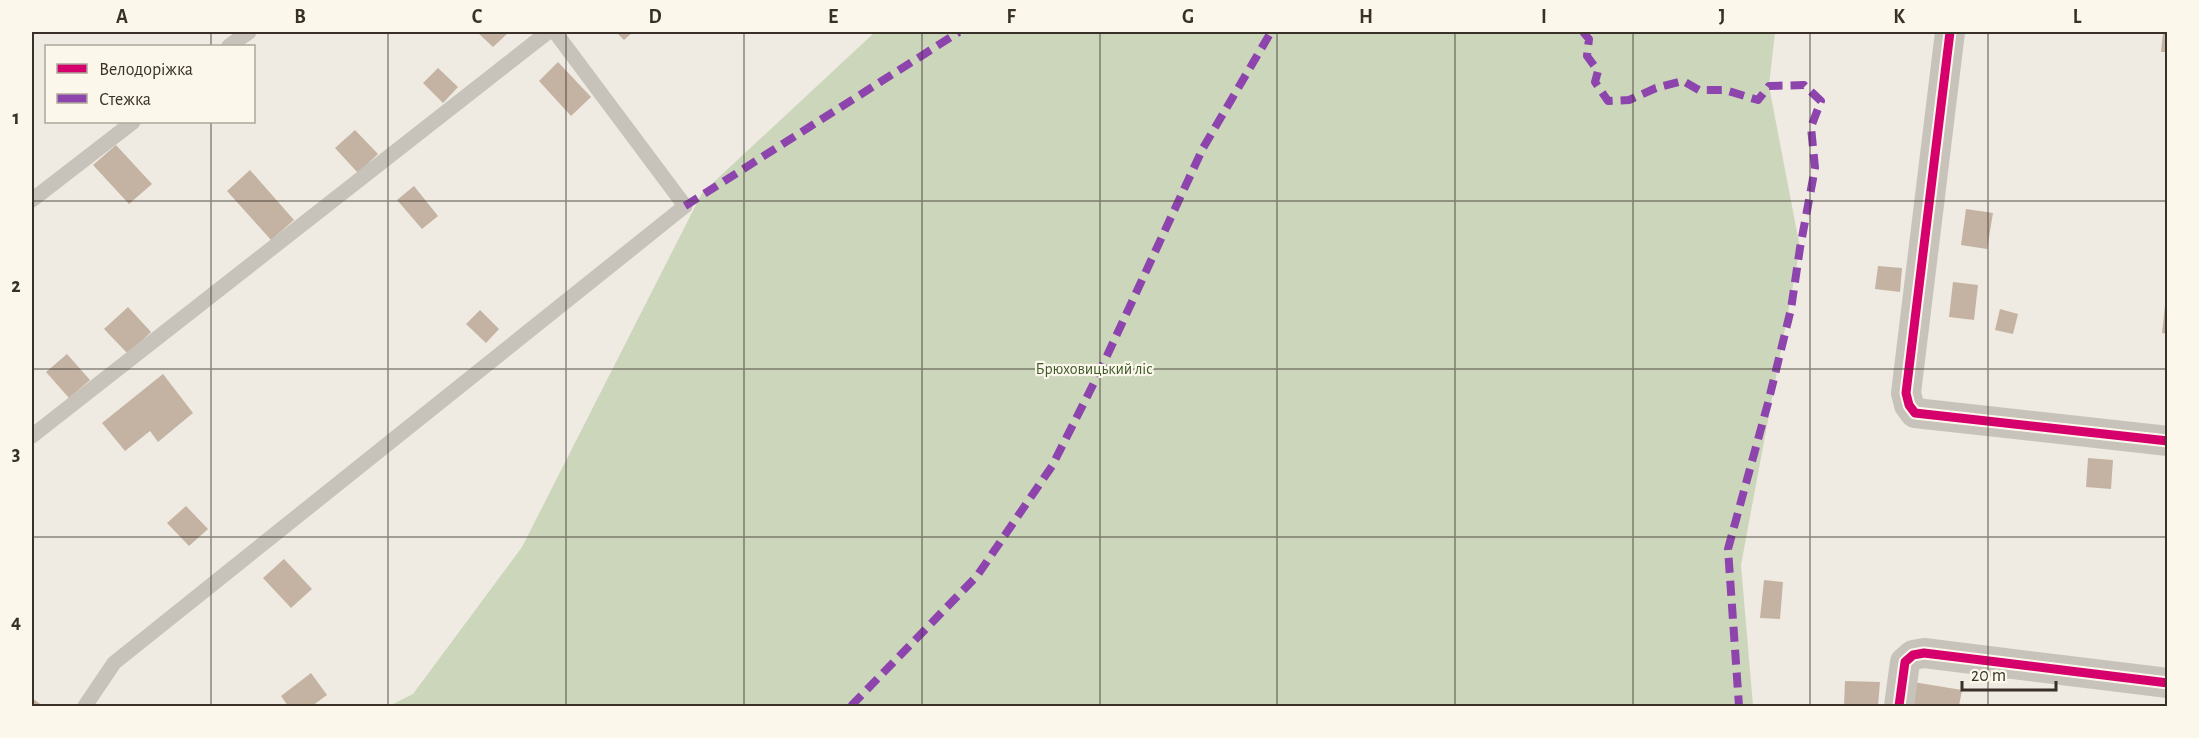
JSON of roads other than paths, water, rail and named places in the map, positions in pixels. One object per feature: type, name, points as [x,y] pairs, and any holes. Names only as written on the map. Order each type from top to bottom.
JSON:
[{"type":"street","points":[[1950,32],[1906,393],[1909,405],[1915,413],[2168,441]]},
{"type":"street","points":[[1899,706],[1905,663],[1913,655],[1924,653],[2168,683]]},
{"type":"street","points":[[2167,706],[2168,702]]},
{"type":"lane","points":[[230,45],[249,32]]},
{"type":"lane","points":[[32,436],[548,32]]},
{"type":"lane","points":[[85,706],[114,663],[685,206],[555,32]]},
{"type":"lane","points":[[32,200],[132,123]]},
{"type":"park label","name":"Брюховицький ліс","points":[[1094,369]]}]
